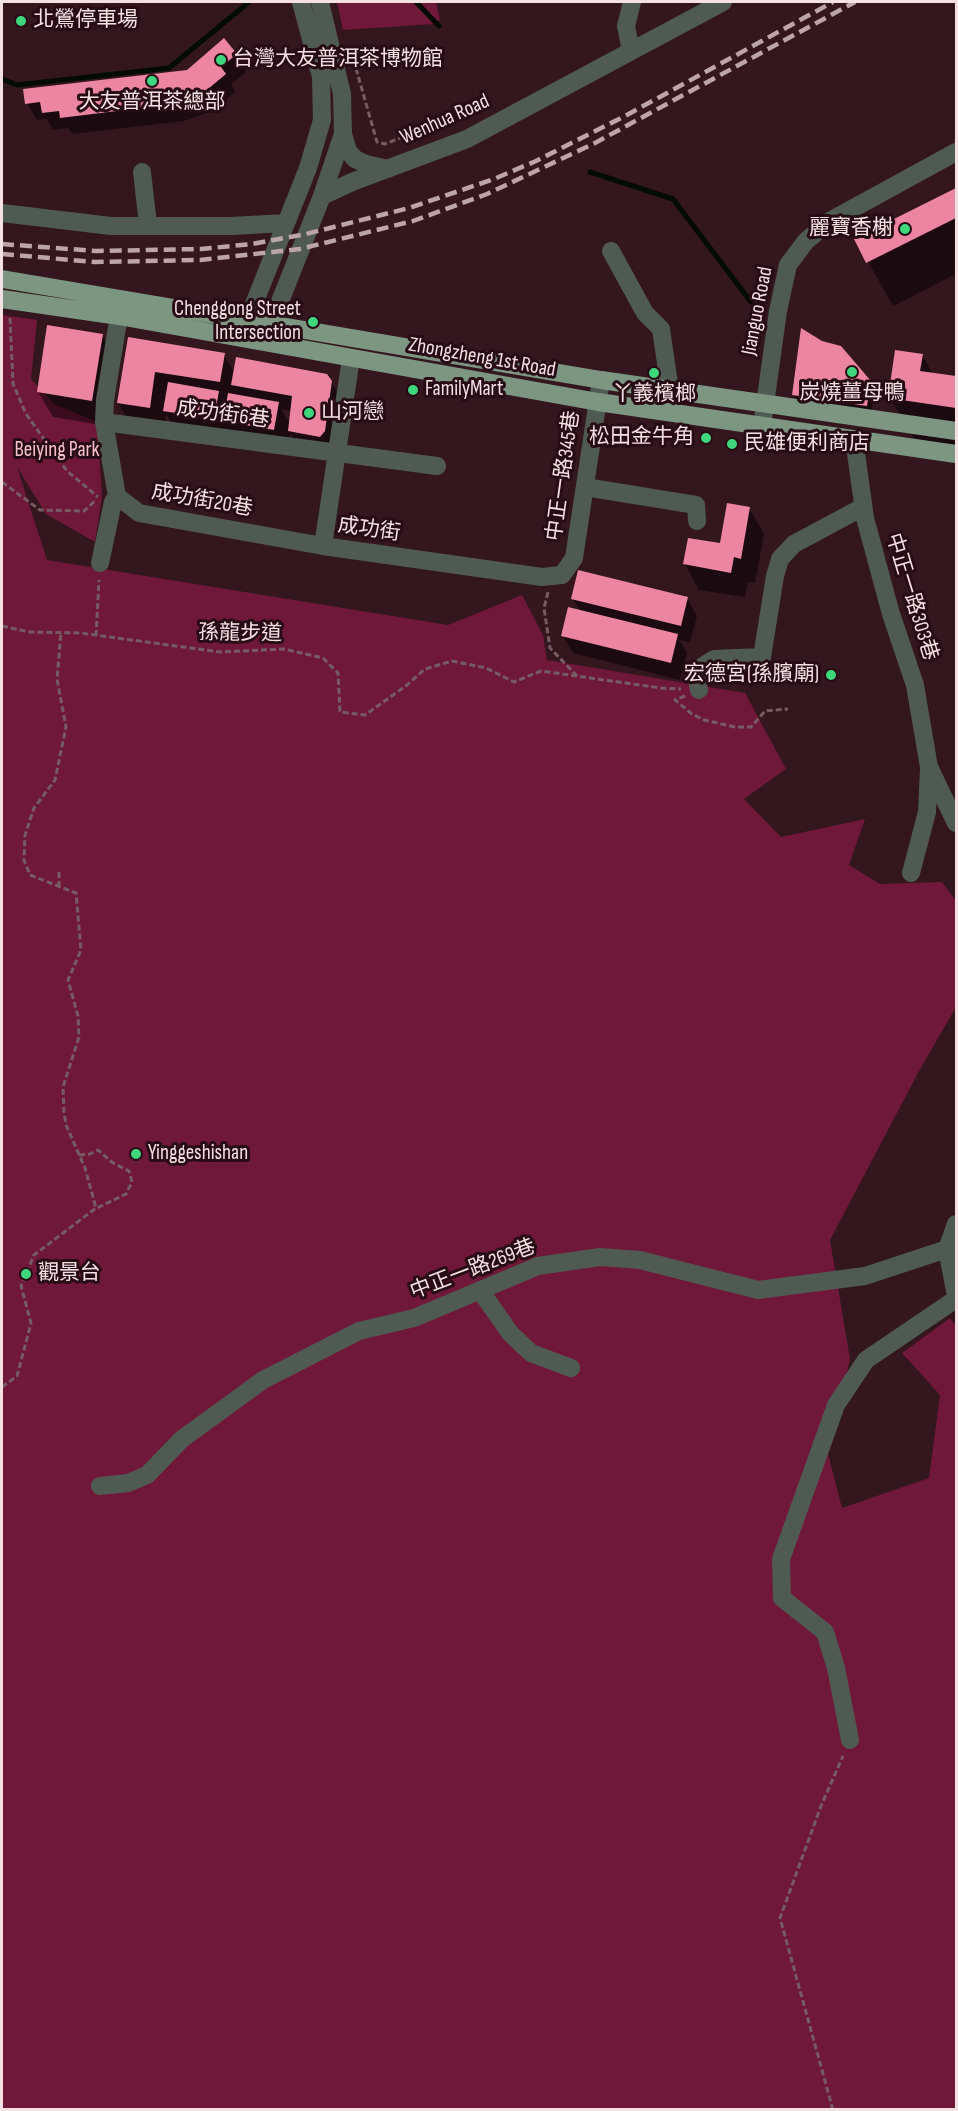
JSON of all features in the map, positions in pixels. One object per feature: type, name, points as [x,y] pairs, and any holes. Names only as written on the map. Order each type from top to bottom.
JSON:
[{"type":"main road","name":"Zhongzheng 1st Road","points":[[2,279],[601,380],[957,431]]},
{"type":"main road","name":"Zhongzheng 1st Road","points":[[2,299],[119,316],[597,402],[957,454]]},
{"type":"street","points":[[301,2],[321,77],[323,106],[311,157],[248,319],[255,340],[272,324],[322,196],[343,134]]},
{"type":"street","points":[[320,2],[342,94],[343,134],[348,151],[355,159],[366,164],[388,169]]},
{"type":"street","points":[[631,51],[626,26],[632,2]]},
{"type":"street","name":"Wenhua Road","points":[[322,196],[352,182],[466,139],[723,2]]},
{"type":"street","name":"Jianguo Road","points":[[762,426],[778,311],[788,265],[806,241],[830,221],[957,152]]},
{"type":"street","points":[[142,172],[147,225]]},
{"type":"street","points":[[2,213],[111,226],[231,226],[285,223]]},
{"type":"street","points":[[611,251],[645,313],[661,329],[670,390]]},
{"type":"street","points":[[100,563],[109,499],[104,422],[105,400],[119,316]]},
{"type":"street","name":"成功街","points":[[351,358],[323,546],[542,577],[557,575]]},
{"type":"street","name":"中正一路345巷","points":[[557,575],[574,558],[601,380]]},
{"type":"street","name":"成功街6巷","points":[[104,422],[437,465]]},
{"type":"street","name":"中正一路303巷","points":[[854,439],[863,507],[891,614],[915,686],[929,767],[927,812],[911,873]]},
{"type":"street","points":[[585,487],[696,505],[697,521]]},
{"type":"street","name":"成功街20巷","points":[[109,499],[139,513],[323,546]]},
{"type":"street","points":[[699,690],[696,674],[714,659],[762,657],[775,576],[780,559],[794,544],[863,507]]},
{"type":"street","name":"中正一路303巷","points":[[929,767],[957,823]]},
{"type":"street","points":[[850,1740],[836,1668],[825,1632],[782,1598],[781,1559],[836,1405],[866,1360],[957,1297],[947,1249],[957,1224]]},
{"type":"street","name":"中正一路269巷","points":[[100,1486],[128,1483],[147,1475],[183,1439],[263,1380],[359,1331],[414,1318],[538,1266],[600,1257],[640,1260],[758,1290],[865,1276],[947,1249]]},
{"type":"street","points":[[480,1290],[510,1334],[531,1353],[571,1368]]},
{"type":"path","points":[[351,51],[377,142],[385,144],[457,116]]},
{"type":"path","points":[[360,118],[369,116]]},
{"type":"path","points":[[2,299],[11,323],[10,350],[13,384],[26,414],[67,471],[99,498],[109,499]]},
{"type":"path","points":[[2,482],[40,510],[84,511],[109,499]]},
{"type":"path","points":[[96,636],[100,563]]},
{"type":"path","points":[[557,575],[544,608],[550,648],[578,677]]},
{"type":"path","name":"孫龍步道","points":[[2,626],[29,632],[61,632],[220,652],[284,649],[323,658],[338,673],[340,712],[365,715],[425,669],[452,661],[486,668],[514,682],[541,671],[661,688],[699,690]]},
{"type":"path","points":[[61,632],[57,679],[66,727],[55,780],[34,808],[25,835],[24,860],[30,875],[76,893],[81,950],[68,980],[78,1016],[80,1037],[63,1087],[66,1125],[79,1155],[96,1208]]},
{"type":"path","points":[[692,714],[704,720],[735,727],[751,727],[765,711],[788,709]]},
{"type":"path","points":[[58,872],[59,886]]},
{"type":"path","points":[[2,1387],[17,1376],[31,1323],[21,1286],[34,1255],[96,1208],[126,1194],[132,1182],[129,1171],[113,1163],[98,1150],[90,1154],[79,1155]]},
{"type":"path","points":[[833,2109],[780,1918],[821,1806],[850,1740]]},
{"type":"green space","points":[[337,2],[436,2],[440,20],[434,24],[343,30]]},
{"type":"green space","name":"Beiying Park","points":[[2,315],[37,320],[31,379],[54,404],[97,422],[102,496],[95,542],[46,514],[17,467],[47,560],[448,625],[522,595],[543,635],[547,660],[745,693],[786,769],[744,799],[781,837],[865,819],[849,865],[880,884],[942,882],[956,901],[956,1007],[918,1073],[830,1240],[850,1359],[828,1454],[842,1508],[929,1478],[940,1395],[902,1353],[950,1318],[956,1326],[956,2109],[2,2109]]},
{"type":"building","name":"大友普洱茶總部","points":[[224,38],[237,54],[221,67],[226,74],[202,94],[174,104],[60,118],[59,111],[42,113],[40,102],[25,104],[23,89],[187,70]]},
{"type":"building","name":"麗寶香榭","points":[[956,188],[956,218],[866,263],[854,239]]},
{"type":"building","points":[[47,325],[103,334],[92,401],[37,392]]},
{"type":"building","points":[[801,328],[822,341],[841,346],[871,381],[867,406],[792,395]]},
{"type":"building","points":[[128,337],[225,353],[220,382],[155,372],[150,408],[117,403]]},
{"type":"building","points":[[895,350],[923,354],[920,371],[956,376],[956,408],[888,398]]},
{"type":"building","name":"山河戀","points":[[236,357],[327,374],[332,381],[325,431],[320,437],[288,431],[292,396],[231,385]]},
{"type":"building","points":[[168,382],[219,391],[214,419],[163,411]]},
{"type":"building","points":[[228,393],[279,402],[274,430],[223,421]]},
{"type":"building","points":[[727,503],[750,507],[741,559],[734,557],[731,573],[683,564],[688,538],[720,543]]},
{"type":"building","points":[[578,570],[688,597],[681,626],[571,599]]},
{"type":"building","points":[[568,607],[678,634],[671,663],[561,636]]},
{"type":"waterway","points":[[2,79],[17,85],[169,68],[249,2]]},
{"type":"waterway","points":[[416,2],[439,26]]},
{"type":"waterway","points":[[590,172],[673,199],[751,302]]},
{"type":"railway","points":[[2,244],[96,251],[201,249],[252,244],[306,234],[409,208],[494,179],[536,161],[625,116],[833,2]]},
{"type":"railway","points":[[2,254],[95,262],[200,260],[300,249],[413,221],[487,194],[593,144],[855,2]]},
{"type":"place","name":"北鶯停車場","points":[[21,21]]},
{"type":"place","name":"台灣大友普洱茶博物館","points":[[221,60]]},
{"type":"place","name":"大友普洱茶總部","points":[[152,81]]},
{"type":"place","name":"麗寶香榭","points":[[905,229]]},
{"type":"place","name":"Chenggong Street Intersection","points":[[313,322]]},
{"type":"place","name":"炭燒薑母鴨","points":[[852,372]]},
{"type":"place","name":"丫義檳榔","points":[[654,373]]},
{"type":"place","name":"FamilyMart","points":[[413,390]]},
{"type":"place","name":"山河戀","points":[[309,413]]},
{"type":"place","name":"松田金牛角","points":[[706,438]]},
{"type":"place","name":"民雄便利商店","points":[[732,444]]},
{"type":"place","name":"宏德宮(孫臏廟)","points":[[831,675]]},
{"type":"place","name":"Yinggeshishan","points":[[136,1154]]},
{"type":"place","name":"觀景台","points":[[26,1274]]}]
